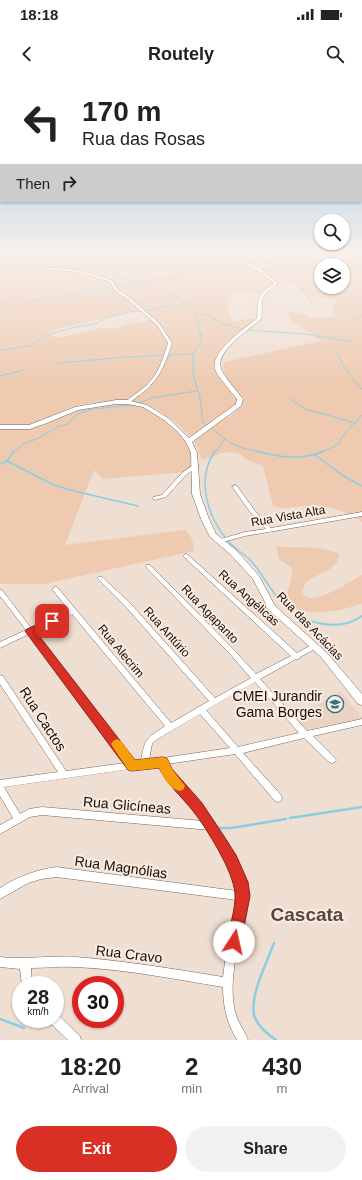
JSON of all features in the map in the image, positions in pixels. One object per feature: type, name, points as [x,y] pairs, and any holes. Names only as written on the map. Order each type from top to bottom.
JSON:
[{"type":"street","points":[[127,402],[149,385],[159,372],[170,343],[158,324],[129,299]]},
{"type":"street","points":[[0,427],[30,427],[77,408],[100,404],[127,402],[145,406],[158,413],[176,427],[189,441],[239,405],[240,399],[221,374],[216,364],[222,353],[233,340],[259,318],[259,302],[261,299]]},
{"type":"street","name":"Rua das Acácias","points":[[189,441],[194,453],[196,465],[196,494],[208,526],[219,541],[233,552],[256,578],[272,608],[315,646],[333,665],[362,701]]},
{"type":"street","points":[[154,498],[164,496],[184,474],[196,465]]},
{"type":"street","points":[[235,487],[253,512],[270,530]]},
{"type":"street","name":"Rua Vista Alta","points":[[219,541],[270,530],[362,514]]},
{"type":"street","name":"Rua Angélicas","points":[[186,556],[297,657]]},
{"type":"street","name":"Rua Agapanto","points":[[148,566],[256,678],[306,735],[332,760]]},
{"type":"street","name":"Rua Antúrio","points":[[100,578],[128,605],[215,702]]},
{"type":"street","name":"Rua Alecrim","points":[[56,589],[170,727]]},
{"type":"street","points":[[0,592],[132,766]]},
{"type":"street","points":[[0,645],[74,611]]},
{"type":"street","points":[[144,764],[147,748],[150,742],[170,727],[315,646]]},
{"type":"street","name":"Rua Cactos","points":[[0,678],[64,775]]},
{"type":"street","points":[[201,710],[235,751],[278,798]]},
{"type":"street","points":[[0,784],[235,751],[362,722]]},
{"type":"street","points":[[162,762],[168,773],[198,807],[238,874],[243,896],[229,983],[228,1003],[231,1016],[243,1040]]},
{"type":"street","points":[[0,788],[18,820],[0,830]]},
{"type":"street","name":"Rua Glicíneas","points":[[18,820],[29,813],[42,811],[210,826]]},
{"type":"street","name":"Rua Magnólias","points":[[0,894],[28,878],[40,874],[56,872],[243,896]]},
{"type":"street","name":"Rua Cravo","points":[[0,962],[70,962],[105,964],[229,983]]},
{"type":"street","points":[[25,963],[26,976]]},
{"type":"street","points":[[63,1028],[76,1040]]},
{"type":"shaded area","points":[[0,299],[229,299],[228,313],[233,322],[249,318],[255,320],[229,341],[215,360],[219,376],[237,400],[236,405],[225,415],[228,418],[242,406],[244,398],[227,377],[224,362],[321,341],[291,320],[286,311],[302,314],[310,318],[338,317],[334,314],[332,308],[337,300],[327,299],[362,299],[362,522],[350,515],[328,507],[313,506],[285,508],[273,506],[263,466],[248,460],[241,454],[229,452],[202,460],[194,441],[178,424],[158,410],[143,403],[129,400],[98,402],[78,405],[31,425],[0,425]],"holes":[[[141,310],[151,320],[132,323],[115,329],[100,328],[63,337],[54,337],[47,334],[51,331],[81,323]]]},
{"type":"shaded area","points":[[128,403],[137,405],[165,419],[181,433],[192,451],[194,464],[185,472],[102,479],[94,470],[65,545],[184,530],[192,539],[193,551],[44,584],[0,584],[0,429],[33,428],[70,411],[99,405]]},
{"type":"shaded area","points":[[276,546],[324,549],[339,554],[338,560],[335,564],[306,583],[302,592],[308,598],[315,598],[336,590],[362,575],[362,604],[326,612],[308,612],[291,607],[288,592],[292,568],[279,559]]},
{"type":"shaded area","name":"CMEI Jurandir Gama Borges","points":[[340,691],[362,717],[362,720],[303,731],[294,719]]},
{"type":"waterway","points":[[28,302],[46,299]]},
{"type":"waterway","points":[[181,299],[185,303]]},
{"type":"waterway","points":[[309,299],[313,306]]},
{"type":"waterway","points":[[0,305],[9,303]]},
{"type":"waterway","points":[[0,350],[31,346],[47,335],[75,327],[95,324],[106,318],[129,312],[144,311],[185,303]]},
{"type":"waterway","points":[[185,303],[196,316],[202,340],[193,354]]},
{"type":"waterway","points":[[195,314],[209,315],[223,324],[244,329]]},
{"type":"waterway","points":[[360,324],[356,319],[362,316]]},
{"type":"waterway","points":[[247,330],[304,334],[354,342]]},
{"type":"waterway","points":[[337,353],[347,372],[362,389]]},
{"type":"waterway","points":[[59,363],[126,357],[193,354]]},
{"type":"waterway","points":[[193,354],[193,373],[200,398],[203,423],[231,443],[241,448],[260,452]]},
{"type":"waterway","points":[[0,376],[24,370]]},
{"type":"waterway","points":[[137,404],[151,398],[197,391]]},
{"type":"waterway","points":[[290,399],[305,409],[355,423]]},
{"type":"waterway","points":[[14,451],[23,444],[39,438],[57,427],[68,424],[77,414],[94,409],[133,405]]},
{"type":"waterway","points":[[355,423],[362,415]]},
{"type":"waterway","points":[[322,452],[339,444],[346,432],[355,423]]},
{"type":"waterway","points":[[215,452],[225,439]]},
{"type":"waterway","points":[[7,461],[14,451]]},
{"type":"waterway","points":[[215,451],[209,462],[206,474],[205,487],[210,511],[222,533],[232,545],[251,561],[278,598]]},
{"type":"waterway","points":[[256,451],[290,457],[307,456],[324,451]]},
{"type":"waterway","points":[[315,455],[342,475],[362,486]]},
{"type":"waterway","points":[[0,464],[7,461]]},
{"type":"waterway","points":[[7,461],[52,484],[70,490],[138,506]]},
{"type":"waterway","points":[[277,597],[294,613],[316,623],[340,624],[352,621],[362,616]]},
{"type":"waterway","points":[[290,818],[362,807]]},
{"type":"waterway","points":[[219,828],[231,828],[286,819]]},
{"type":"waterway","points":[[274,943],[257,988],[253,1007],[257,1023],[276,1040]]},
{"type":"waterway","points":[[0,1019],[12,1024]]},
{"type":"slow traffic","points":[[117,744],[132,766],[162,762],[168,773],[179,786]]},
{"type":"place","name":"CMEI Jurandir Gama Borges","points":[[335,704]]},
{"type":"district","name":"Cascata","points":[[307,914]]},
{"type":"route","points":[[52,621],[30,631],[118,745],[132,766],[162,762],[168,773],[198,807],[232,860],[241,882],[243,896],[234,942]]}]
